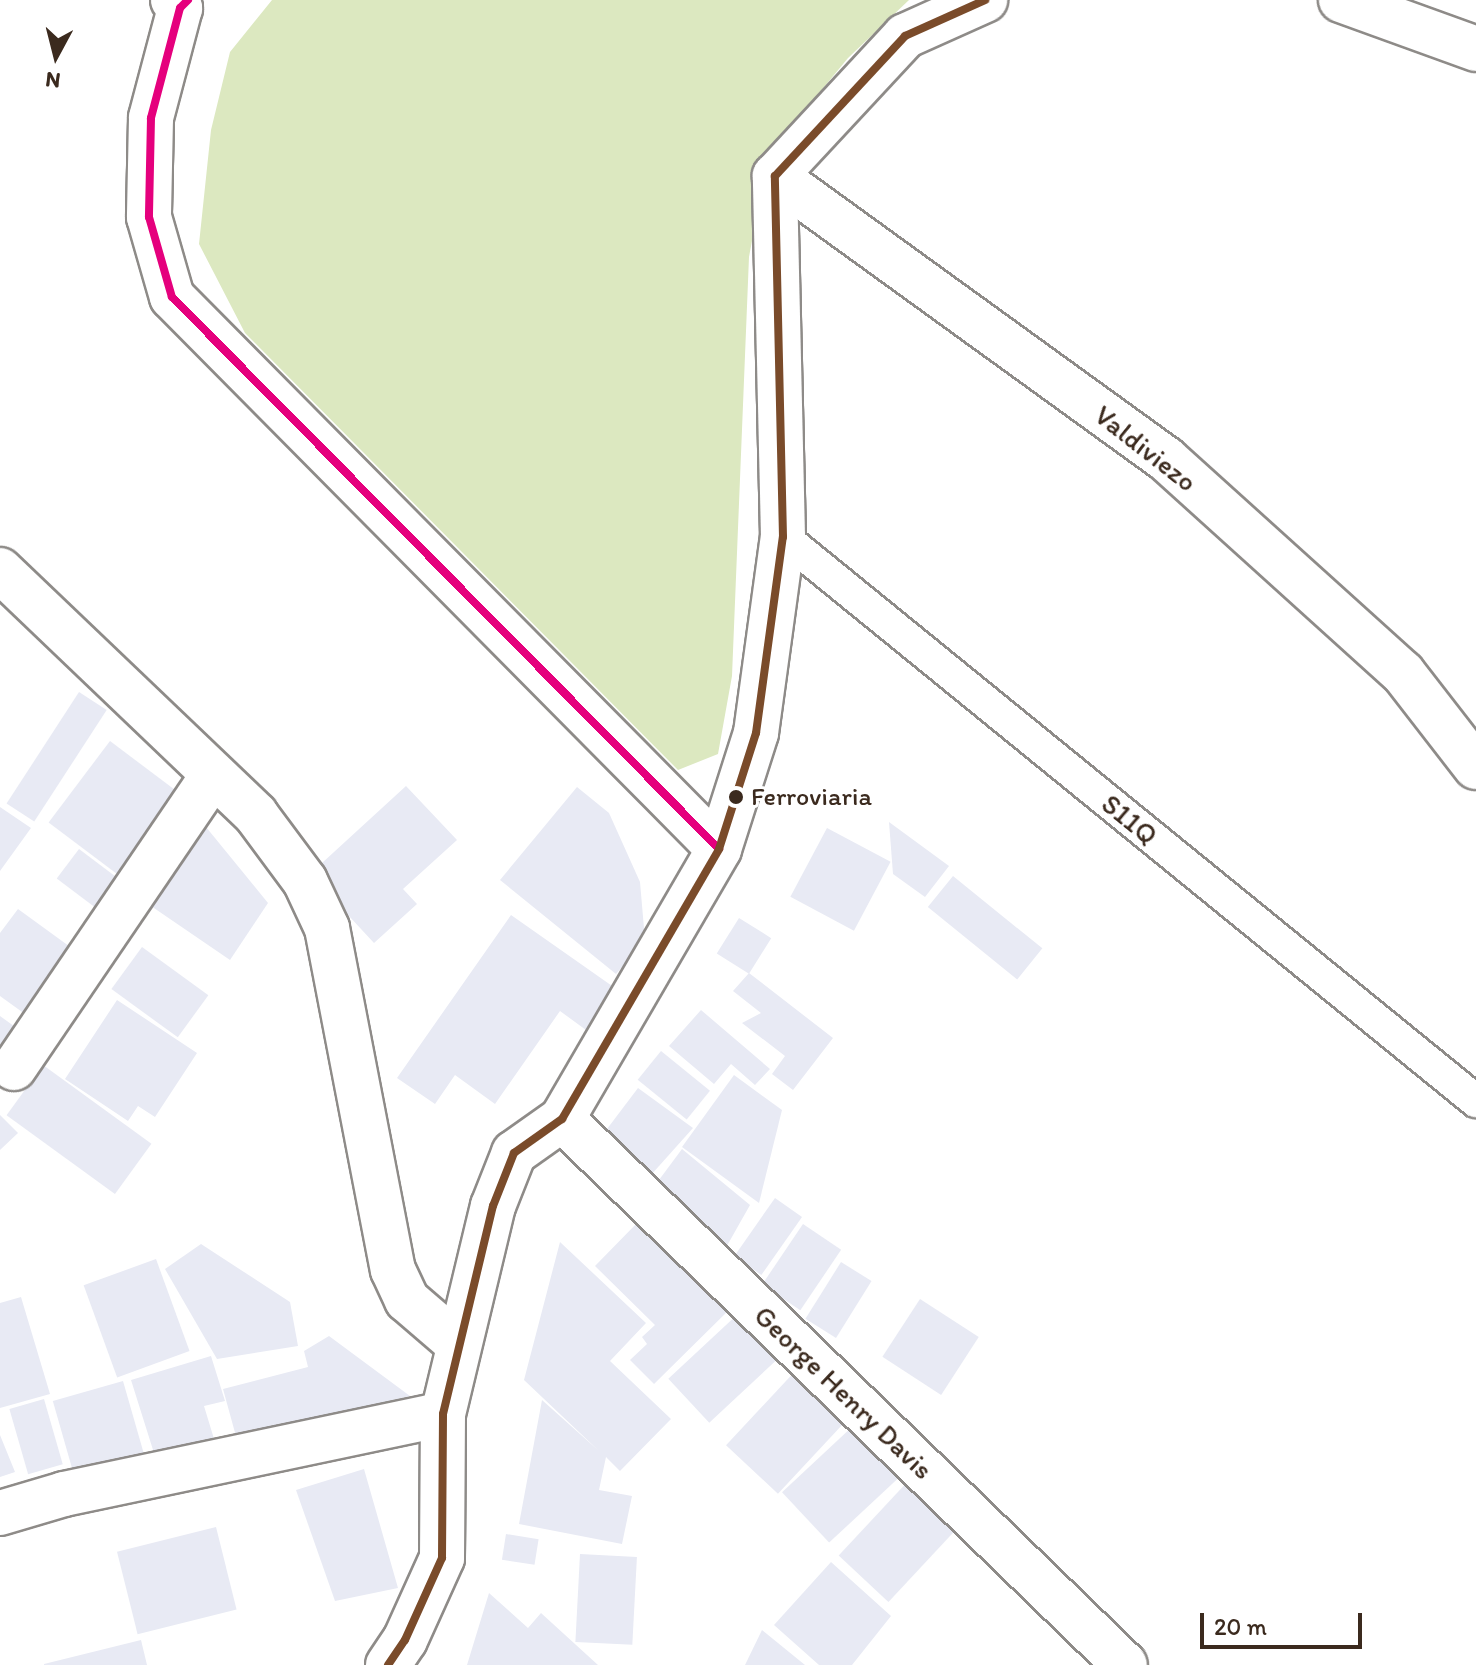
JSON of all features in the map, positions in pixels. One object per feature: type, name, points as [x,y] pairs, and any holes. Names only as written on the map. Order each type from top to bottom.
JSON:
[{"type":"street","points":[[388,1665],[405,1640],[442,1558],[443,1414],[457,1343],[493,1206],[514,1153],[562,1119],[719,849],[756,733],[783,537],[775,176],[905,36],[985,0]]},
{"type":"street","points":[[1341,0],[1476,49]]},
{"type":"street","points":[[180,3],[151,132],[149,217],[172,297],[719,849]]},
{"type":"street","name":"Valdiviezo","points":[[775,176],[1166,459],[1403,673],[1474,762]]},
{"type":"street","points":[[0,570],[212,777],[256,815],[318,903],[327,928],[393,1270],[407,1300],[457,1343]]},
{"type":"street","points":[[14,1068],[212,777]]},
{"type":"street","name":"George Henry Davis","points":[[562,1119],[1125,1665]]},
{"type":"street","points":[[0,1513],[64,1494],[443,1414]]},
{"type":"lane","name":"S11Q","points":[[783,537],[1476,1101]]},
{"type":"green space","points":[[272,0],[909,0],[848,58],[768,155],[749,257],[732,676],[718,754],[678,770],[245,333],[199,244],[211,130],[230,52]]},
{"type":"building","points":[[79,692],[107,710],[34,822],[7,804]]},
{"type":"building","points":[[110,741],[189,801],[128,882],[49,822]]},
{"type":"building","points":[[406,786],[457,840],[403,889],[417,904],[374,943],[310,874]]},
{"type":"building","points":[[577,787],[609,813],[640,882],[645,940],[616,974],[500,880]]},
{"type":"building","points":[[0,807],[31,828],[0,871]]},
{"type":"building","points":[[889,822],[949,866],[925,897],[893,874]]},
{"type":"building","points":[[206,827],[268,903],[230,960],[151,906]]},
{"type":"building","points":[[827,828],[891,862],[854,931],[790,897]]},
{"type":"building","points":[[79,849],[126,885],[104,914],[57,879]]},
{"type":"building","points":[[953,876],[1042,948],[1017,979],[928,907]]},
{"type":"building","points":[[18,909],[84,957],[36,1022],[0,996],[0,933]]},
{"type":"building","points":[[511,915],[615,988],[586,1030],[560,1011],[495,1104],[455,1075],[435,1104],[397,1078]]},
{"type":"building","points":[[739,918],[771,938],[749,974],[717,954]]},
{"type":"building","points":[[142,947],[208,995],[178,1037],[111,989]]},
{"type":"building","points":[[749,973],[833,1038],[793,1090],[772,1074],[785,1056],[742,1023],[761,1013],[733,991]]},
{"type":"building","points":[[117,1000],[197,1053],[155,1117],[138,1106],[128,1121],[65,1079]]},
{"type":"building","points":[[701,1010],[770,1069],[755,1085],[731,1064],[714,1084],[669,1046]]},
{"type":"building","points":[[0,1016],[18,1029],[0,1053]]},
{"type":"building","points":[[661,1051],[710,1091],[687,1119],[638,1080]]},
{"type":"building","points":[[43,1065],[151,1144],[115,1194],[7,1115]]},
{"type":"building","points":[[734,1075],[782,1110],[759,1203],[682,1147]]},
{"type":"building","points":[[638,1088],[693,1128],[651,1175],[607,1129]]},
{"type":"building","points":[[0,1115],[18,1133],[0,1150]]},
{"type":"building","points":[[682,1149],[750,1205],[724,1251],[656,1184]]},
{"type":"building","points":[[775,1198],[802,1217],[761,1275],[734,1256]]},
{"type":"building","points":[[638,1222],[735,1304],[654,1384],[630,1360],[647,1344],[642,1337],[655,1325],[595,1266]]},
{"type":"building","points":[[803,1224],[841,1250],[800,1310],[762,1285]]},
{"type":"building","points":[[560,1242],[646,1323],[610,1361],[671,1419],[620,1471],[606,1457],[599,1490],[632,1496],[622,1544],[519,1524],[542,1400],[599,1451],[524,1380]]},
{"type":"building","points":[[201,1244],[290,1302],[298,1346],[217,1359],[165,1269]]},
{"type":"building","points":[[156,1259],[190,1351],[117,1377],[84,1285]]},
{"type":"building","points":[[841,1262],[872,1281],[836,1338],[805,1319]]},
{"type":"building","points":[[21,1297],[50,1394],[0,1408],[0,1303]]},
{"type":"building","points":[[920,1299],[979,1337],[941,1395],[882,1357]]},
{"type":"building","points":[[740,1312],[781,1356],[709,1423],[668,1379]]},
{"type":"building","points":[[329,1336],[410,1396],[237,1440],[223,1389],[308,1367],[304,1351]]},
{"type":"building","points":[[211,1356],[225,1401],[204,1406],[218,1452],[159,1469],[131,1380]]},
{"type":"building","points":[[799,1367],[851,1415],[778,1494],[726,1445]]},
{"type":"building","points":[[123,1381],[144,1454],[74,1474],[53,1401]]},
{"type":"building","points":[[44,1399],[63,1464],[28,1474],[9,1409]]},
{"type":"building","points":[[853,1426],[900,1476],[829,1543],[782,1492]]},
{"type":"building","points":[[0,1435],[15,1472],[0,1477]]},
{"type":"building","points":[[364,1469],[398,1588],[335,1601],[296,1490]]},
{"type":"building","points":[[911,1478],[961,1524],[888,1602],[839,1556]]},
{"type":"building","points":[[216,1527],[237,1609],[138,1634],[117,1552]]},
{"type":"building","points":[[506,1534],[539,1539],[535,1565],[502,1560]]},
{"type":"building","points":[[580,1554],[637,1557],[632,1645],[575,1642]]},
{"type":"building","points":[[831,1562],[891,1616],[852,1665],[819,1665],[774,1625]]},
{"type":"building","points":[[489,1593],[528,1628],[541,1613],[598,1665],[467,1665]]},
{"type":"building","points":[[762,1630],[805,1665],[745,1665]]},
{"type":"building","points":[[141,1640],[147,1665],[44,1665],[44,1664]]},
{"type":"transit line","points":[[188,0],[180,8],[151,118],[149,217],[172,297],[719,849]]},
{"type":"transit line","points":[[388,1665],[405,1640],[442,1558],[443,1414],[493,1206],[514,1153],[562,1119],[719,849],[756,733],[783,537],[775,176],[905,36],[985,0]]},
{"type":"place","name":"Ferroviaria","points":[[736,797]]}]
